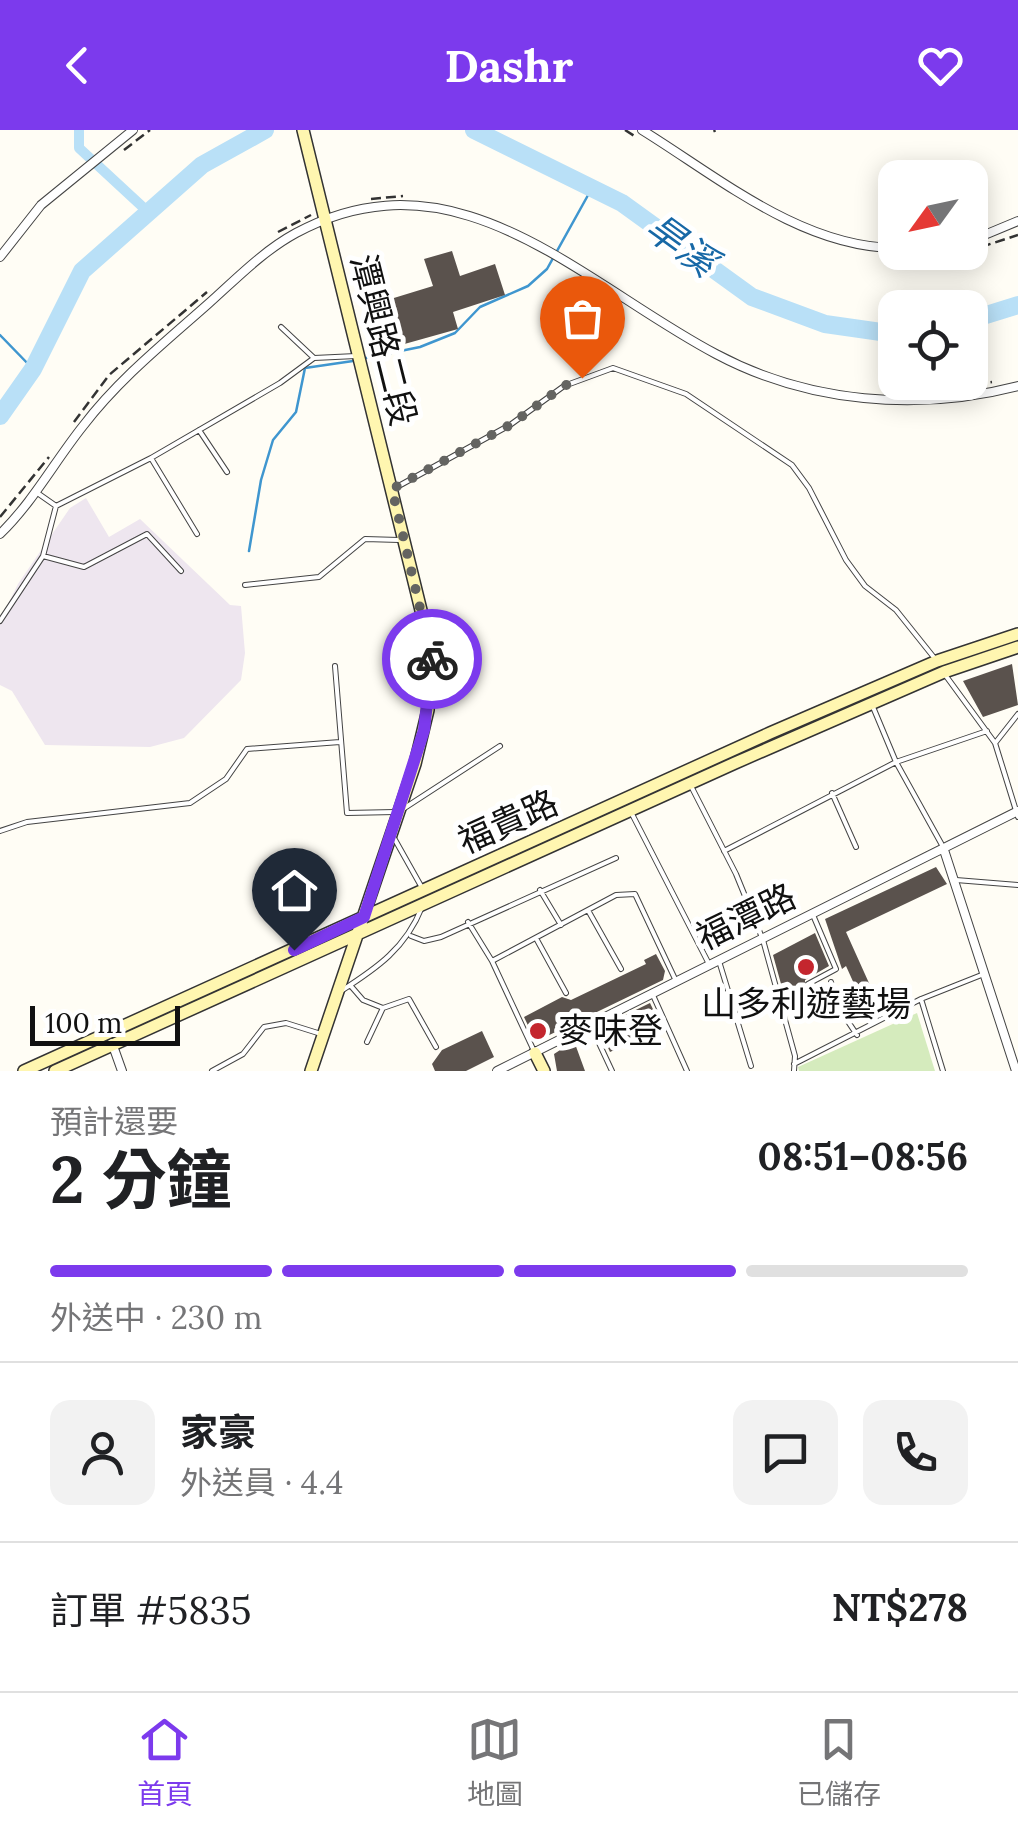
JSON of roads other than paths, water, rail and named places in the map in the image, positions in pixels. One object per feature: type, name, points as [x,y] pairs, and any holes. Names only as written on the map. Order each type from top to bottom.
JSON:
[{"type":"street","points":[[0,257],[41,205],[134,130]]},
{"type":"street","name":"潭興路二段","points":[[303,130],[432,667],[424,730],[358,936],[346,988],[311,1071]]},
{"type":"street","points":[[642,130],[786,220],[824,234],[878,245]]},
{"type":"street","points":[[0,534],[118,384],[266,252],[323,216],[387,205],[420,205],[478,217],[530,240],[718,356],[792,385],[904,402],[1018,386]]},
{"type":"street","points":[[988,233],[1018,221]]},
{"type":"street","name":"福貴路","points":[[24,1071],[423,890],[1018,634]]},
{"type":"street","name":"福貴路","points":[[55,1071],[872,704],[940,666],[1018,648]]},
{"type":"street","name":"福潭路","points":[[496,1071],[1017,813]]},
{"type":"street","points":[[944,850],[1016,1071]]},
{"type":"street","points":[[112,1043],[122,1071]]},
{"type":"street","points":[[535,1053],[544,1071]]},
{"type":"lane","points":[[281,327],[314,358]]},
{"type":"lane","points":[[0,621],[43,556],[56,506],[199,430],[280,383],[314,358],[360,356]]},
{"type":"lane","points":[[392,489],[510,425],[564,386],[613,368],[686,394],[792,465],[865,586],[896,610],[996,743],[1017,813]]},
{"type":"lane","points":[[199,430],[227,472]]},
{"type":"lane","points":[[150,458],[198,534]]},
{"type":"lane","points":[[36,492],[56,506]]},
{"type":"lane","points":[[43,556],[84,567],[147,534],[181,571]]},
{"type":"lane","points":[[245,585],[319,577],[365,540],[404,540]]},
{"type":"lane","points":[[335,666],[347,813],[398,812],[500,746]]},
{"type":"lane","points":[[872,704],[896,762],[944,850]]},
{"type":"lane","points":[[996,743],[1018,714]]},
{"type":"lane","points":[[724,851],[896,762],[987,731]]},
{"type":"lane","points":[[0,832],[27,822],[190,803],[226,778],[247,749],[340,742]]},
{"type":"lane","points":[[690,784],[763,940],[794,1071]]},
{"type":"lane","points":[[832,793],[856,846]]},
{"type":"lane","points":[[630,810],[715,963],[750,1066]]},
{"type":"lane","points":[[392,832],[423,890]]},
{"type":"lane","points":[[411,936],[424,940],[441,937],[616,858]]},
{"type":"lane","points":[[956,880],[1018,885]]},
{"type":"lane","points":[[540,890],[561,925]]},
{"type":"lane","points":[[492,961],[616,894],[634,894],[676,981]]},
{"type":"lane","points":[[423,904],[411,936],[378,968],[346,988],[383,1008],[409,999],[436,1047]]},
{"type":"lane","points":[[588,910],[620,969]]},
{"type":"lane","points":[[808,984],[836,969],[813,915]]},
{"type":"lane","points":[[468,922],[492,961],[535,1053]]},
{"type":"lane","points":[[537,939],[566,993]]},
{"type":"lane","points":[[794,1064],[922,999],[987,974]]},
{"type":"lane","points":[[831,982],[835,1002],[856,1035]]},
{"type":"lane","points":[[652,993],[687,1071]]},
{"type":"lane","points":[[922,999],[943,1071]]},
{"type":"lane","points":[[367,1042],[383,1008]]},
{"type":"lane","points":[[212,1071],[244,1054],[264,1027],[286,1023],[326,1035]]},
{"type":"lane","points":[[590,1025],[612,1071]]},
{"type":"lane","points":[[1008,1048],[1018,1043]]},
{"type":"waterway","points":[[79,130],[79,148],[146,210]]},
{"type":"waterway","name":"旱溪","points":[[0,416],[33,369],[82,271],[202,165],[265,130]]},
{"type":"waterway","name":"旱溪","points":[[474,130],[622,203],[752,297],[825,324],[878,332]]},
{"type":"waterway","points":[[366,358],[420,347],[455,333],[480,307],[528,286],[547,269],[592,188]]},
{"type":"waterway","name":"旱溪","points":[[988,314],[1018,305]]},
{"type":"waterway","points":[[0,335],[33,369]]},
{"type":"waterway","points":[[249,551],[261,480],[273,440],[296,412],[305,368],[353,361]]},
{"type":"place","name":"山多利遊藝場","points":[[806,967]]},
{"type":"place","name":"麥味登","points":[[538,1031]]}]
